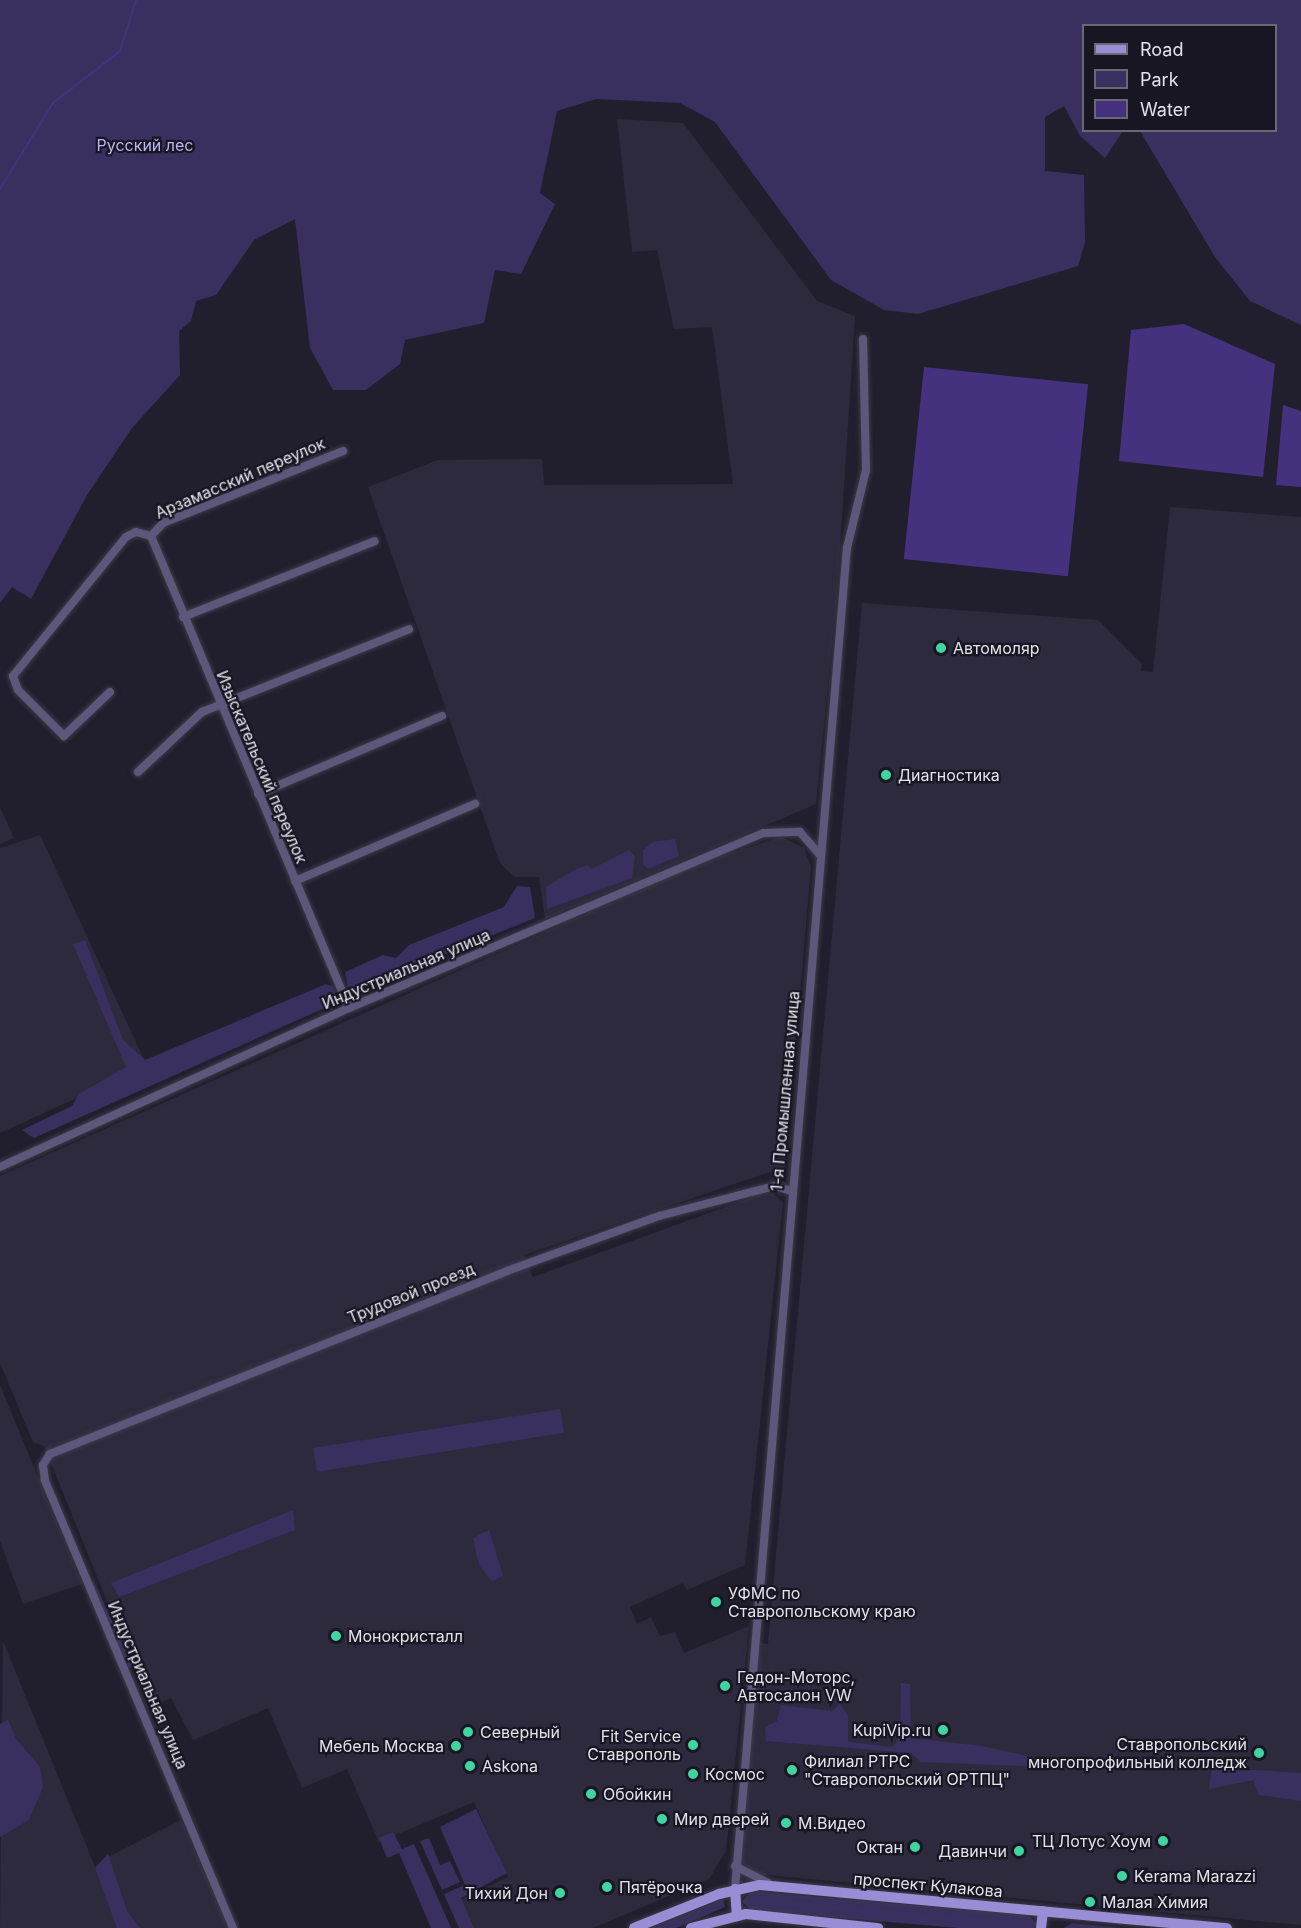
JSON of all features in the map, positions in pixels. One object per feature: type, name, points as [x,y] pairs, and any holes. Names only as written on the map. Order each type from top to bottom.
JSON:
[{"type":"main road","name":"проспект Кулакова","points":[[634,1928],[735,1889],[780,1886],[1184,1926],[1227,1928]]},
{"type":"main road","points":[[735,1889],[737,1915]]},
{"type":"main road","points":[[1041,1928],[1042,1911]]},
{"type":"main road","points":[[691,1928],[737,1915],[878,1928]]},
{"type":"street","name":"1-я Промышленная улица","points":[[735,1889],[736,1847],[847,548],[866,470],[862,339]]},
{"type":"street","name":"Арзамасский переулок","points":[[151,536],[164,523],[343,451]]},
{"type":"street","points":[[110,692],[64,736],[18,690],[14,675],[126,537],[136,532],[151,536]]},
{"type":"street","name":"Изыскательский переулок","points":[[151,536],[183,617],[349,1008]]},
{"type":"street","points":[[183,617],[375,541]]},
{"type":"street","points":[[138,772],[192,718],[409,628]]},
{"type":"street","points":[[258,794],[442,716]]},
{"type":"street","points":[[295,881],[475,804]]},
{"type":"street","name":"Индустриальная улица","points":[[0,1167],[349,1008],[764,833],[800,832],[820,856]]},
{"type":"street","name":"Трудовой проезд","points":[[50,1454],[498,1274],[659,1216],[775,1186],[791,1191]]},
{"type":"street","name":"Индустриальная улица","points":[[50,1454],[43,1465],[45,1480],[233,1928]]},
{"type":"street","points":[[736,1847],[749,1877]]},
{"type":"street","points":[[735,1866],[749,1877],[780,1886]]},
{"type":"street","points":[[719,1894],[734,1876]]},
{"type":"shaded area","points":[[617,119],[683,123],[817,301],[855,316],[837,594],[816,804],[545,919],[539,877],[514,877],[500,863],[368,487],[438,460],[542,459],[544,485],[733,484],[712,327],[674,329],[657,250],[632,252]]},
{"type":"shaded area","points":[[1170,507],[1301,517],[1301,1925],[758,1874],[742,1863],[739,1847],[760,1643],[768,1644],[862,603],[1098,620],[1142,664],[1141,671],[1153,672]]},
{"type":"shaded area","points":[[0,807],[14,838],[0,844]]},
{"type":"shaded area","points":[[40,835],[147,1066],[0,1133],[0,848]]},
{"type":"shaded area","points":[[781,837],[804,848],[811,867],[785,1167],[524,1255],[533,1277],[761,1194],[773,1194],[783,1202],[745,1565],[687,1590],[683,1583],[630,1607],[637,1624],[651,1617],[660,1636],[675,1632],[684,1653],[749,1626],[726,1851],[709,1879],[593,1928],[474,1928],[461,1899],[508,1877],[474,1802],[379,1842],[347,1769],[302,1788],[268,1708],[193,1740],[171,1698],[150,1707],[44,1446],[33,1442],[0,1363],[0,1176],[700,863]]},
{"type":"shaded area","points":[[0,1385],[82,1584],[23,1604],[0,1541]]},
{"type":"shaded area","points":[[3,1641],[120,1928],[0,1928]]},
{"type":"shaded area","points":[[181,1820],[228,1928],[130,1928],[102,1860]]},
{"type":"green space","name":"Русский лес","points":[[0,0],[1301,0],[1301,325],[1250,301],[1215,257],[1141,132],[1277,132],[1277,24],[1082,24],[1082,132],[1122,132],[1105,158],[1080,136],[1064,106],[1045,117],[1045,171],[1084,175],[1085,242],[1078,266],[918,314],[884,310],[831,280],[715,122],[680,103],[596,99],[557,111],[540,193],[555,204],[521,274],[495,270],[484,323],[405,340],[400,364],[366,390],[333,390],[310,348],[295,219],[254,240],[216,295],[196,301],[191,321],[179,331],[180,375],[132,428],[87,495],[31,599],[12,587],[0,603]]},
{"type":"green space","points":[[675,839],[679,856],[648,869],[643,864],[643,850],[653,842]]},
{"type":"green space","points":[[629,850],[635,857],[632,878],[547,909],[546,887],[574,870],[587,865],[592,869]]},
{"type":"green space","points":[[517,886],[530,887],[535,918],[349,993],[345,972],[383,955],[396,958],[409,945],[504,907]]},
{"type":"green space","points":[[85,940],[123,1040],[145,1060],[326,984],[334,987],[338,1002],[34,1138],[22,1130],[72,1106],[79,1094],[126,1067],[73,944]]},
{"type":"green space","points":[[560,1409],[564,1433],[317,1472],[313,1448]]},
{"type":"green space","points":[[293,1510],[295,1530],[119,1597],[111,1583]]},
{"type":"green space","points":[[489,1530],[503,1575],[492,1582],[479,1565],[473,1538]]},
{"type":"green space","points":[[93,1580],[133,1666],[129,1668],[91,1584]]},
{"type":"green space","points":[[901,1683],[910,1684],[911,1738],[982,1746],[1045,1760],[1049,1767],[921,1762],[911,1753],[766,1741],[765,1727],[777,1721],[781,1705],[832,1711],[840,1704],[848,1716],[848,1742],[892,1747],[900,1738]]},
{"type":"green space","points":[[8,1720],[16,1739],[40,1767],[43,1787],[29,1820],[0,1837],[0,1724]]},
{"type":"green space","points":[[1212,1767],[1301,1773],[1301,1801],[1259,1795],[1253,1780],[1209,1789]]},
{"type":"green space","points":[[476,1809],[507,1873],[461,1898],[474,1928],[459,1928],[444,1894],[465,1885],[440,1827]]},
{"type":"green space","points":[[393,1832],[402,1849],[414,1844],[451,1928],[431,1928],[399,1853],[387,1858],[379,1838]]},
{"type":"green space","points":[[429,1838],[440,1865],[450,1861],[460,1882],[442,1890],[420,1841]]},
{"type":"green space","points":[[108,1854],[128,1913],[140,1928],[117,1928],[95,1868]]},
{"type":"green space","points":[[751,1891],[1029,1915],[1036,1924],[1034,1928],[959,1928],[751,1910],[742,1902]]},
{"type":"green space","points":[[723,1899],[725,1907],[676,1928],[651,1928]]},
{"type":"green space","points":[[1072,1923],[1122,1928],[1064,1928]]},
{"type":"water","points":[[1184,324],[1275,364],[1263,477],[1119,461],[1131,330]]},
{"type":"water","points":[[924,367],[1088,384],[1068,576],[904,559]]},
{"type":"water","points":[[1283,405],[1301,411],[1301,487],[1276,485]]},
{"type":"waterway","points":[[0,189],[53,103],[120,51],[136,0]]},
{"type":"place","name":"Автомоляр","points":[[941,648]]},
{"type":"place","name":"Диагностика","points":[[886,775]]},
{"type":"place","name":"УФМС по Ставропольскому краю","points":[[716,1602]]},
{"type":"place","name":"Монокристалл","points":[[336,1636]]},
{"type":"place","name":"Гедон-Моторс, Автосалон VW","points":[[725,1686]]},
{"type":"place","name":"KupiVip.ru","points":[[943,1730]]},
{"type":"place","name":"Северный","points":[[468,1732]]},
{"type":"place","name":"Fit Service Ставрополь","points":[[693,1745]]},
{"type":"place","name":"Мебель Москва","points":[[456,1746]]},
{"type":"place","name":"Ставропольский многопрофильный колледж","points":[[1259,1753]]},
{"type":"place","name":"Askona","points":[[470,1766]]},
{"type":"place","name":"Филиал РТРС \"Ставропольский ОРТПЦ\"","points":[[792,1770]]},
{"type":"place","name":"Космос","points":[[693,1774]]},
{"type":"place","name":"Обойкин","points":[[591,1794]]},
{"type":"place","name":"Мир дверей","points":[[662,1819]]},
{"type":"place","name":"М.Видео","points":[[786,1823]]},
{"type":"place","name":"ТЦ Лотус Хоум","points":[[1163,1841]]},
{"type":"place","name":"Октан","points":[[915,1847]]},
{"type":"place","name":"Давинчи","points":[[1019,1851]]},
{"type":"place","name":"Kerama Marazzi","points":[[1122,1876]]},
{"type":"place","name":"Пятёрочка","points":[[607,1887]]},
{"type":"place","name":"Тихий Дон","points":[[560,1893]]},
{"type":"place","name":"Малая Химия","points":[[1090,1902]]}]
